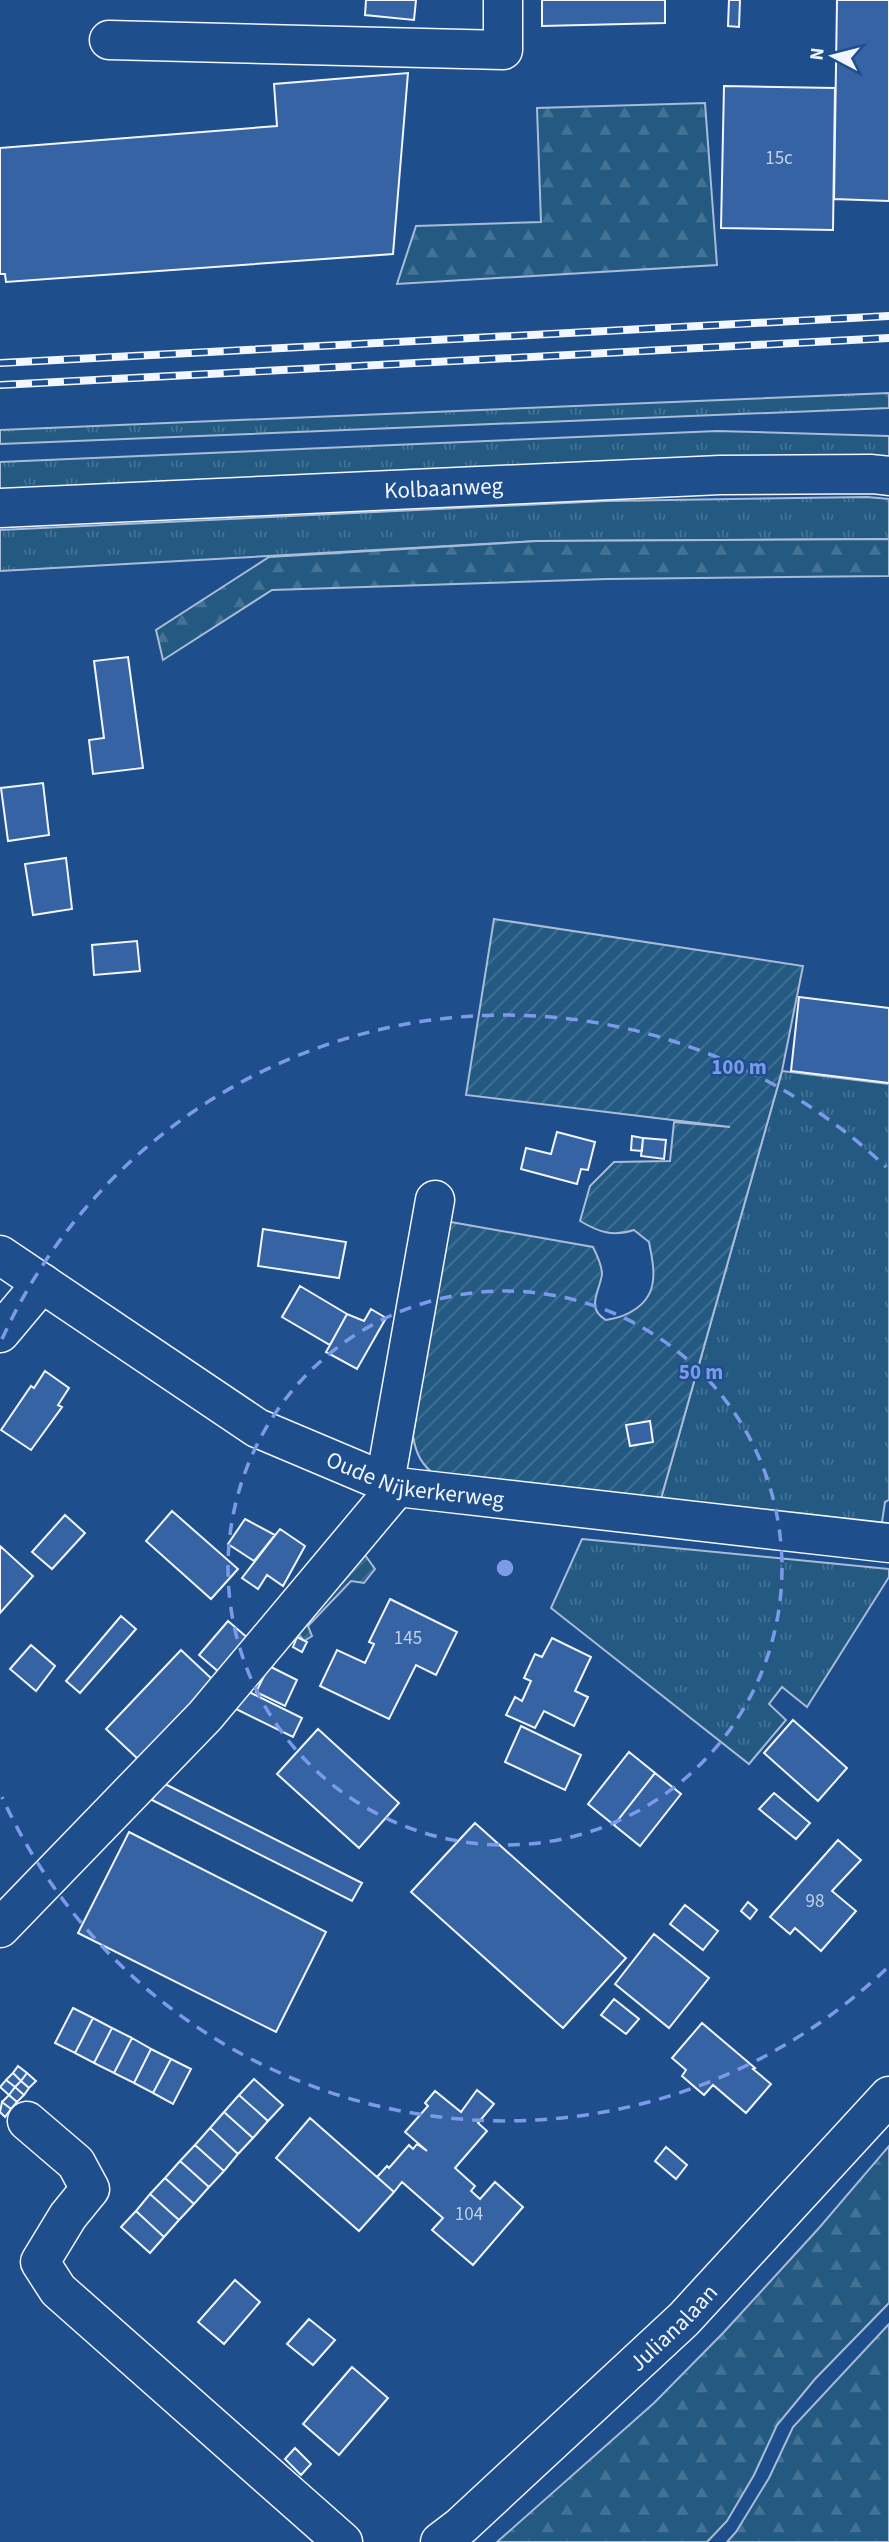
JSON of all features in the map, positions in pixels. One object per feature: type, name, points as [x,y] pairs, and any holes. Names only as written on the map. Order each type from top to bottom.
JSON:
[{"type":"street","points":[[109,40],[503,50],[503,0]]},
{"type":"street","name":"Kolbaanweg","points":[[0,508],[720,475],[889,476]]},
{"type":"street","points":[[0,1928],[205,1716],[391,1484],[435,1200]]},
{"type":"street","name":"Oude Nijkerkerweg","points":[[0,1255],[257,1428],[391,1484],[889,1543]]},
{"type":"street","points":[[0,1333],[42,1283]]},
{"type":"street","name":"Julianalaan","points":[[440,2542],[471,2517],[684,2319],[889,2096]]},
{"type":"street","points":[[27,2121],[76,2163],[90,2189],[68,2216],[40,2262],[58,2290],[343,2542]]},
{"type":"green space","points":[[705,103],[717,265],[397,284],[416,226],[541,222],[537,108]]},
{"type":"green space","points":[[889,393],[889,408],[0,444],[0,430]]},
{"type":"green space","points":[[717,431],[889,436],[889,462],[0,490],[0,462]]},
{"type":"green space","points":[[867,497],[889,499],[889,539],[538,541],[0,571],[0,530],[606,501]]},
{"type":"green space","points":[[889,539],[889,576],[607,579],[272,590],[163,660],[156,630],[269,557],[538,541]]},
{"type":"green space","points":[[494,919],[803,966],[782,1071],[660,1502],[437,1477],[420,1459],[416,1449],[413,1436],[445,1221],[593,1247],[602,1274],[595,1299],[596,1310],[606,1320],[622,1316],[643,1303],[651,1289],[653,1271],[649,1242],[634,1230],[606,1232],[580,1221],[590,1186],[614,1162],[670,1161],[674,1122],[730,1127],[466,1095]]},
{"type":"green space","points":[[782,1071],[889,1084],[889,1500],[885,1502],[881,1529],[660,1502]]},
{"type":"green space","points":[[582,1539],[889,1569],[889,1577],[807,1707],[782,1687],[769,1704],[786,1720],[749,1764],[551,1608]]},
{"type":"green space","points":[[365,1555],[375,1569],[364,1583],[351,1581],[308,1626],[312,1636],[304,1641],[295,1629]]},
{"type":"green space","points":[[889,2146],[889,2303],[815,2379],[777,2425],[754,2475],[727,2521],[707,2542],[497,2542],[654,2403],[724,2332]]},
{"type":"green space","points":[[889,2324],[889,2542],[727,2542],[769,2478],[793,2427]]},
{"type":"building","points":[[366,0],[416,0],[414,20],[365,15]]},
{"type":"building","points":[[542,0],[665,0],[665,23],[542,26]]},
{"type":"building","points":[[729,0],[740,0],[739,27],[728,26]]},
{"type":"building","points":[[837,0],[889,0],[889,201],[834,199]]},
{"type":"building","points":[[408,73],[393,254],[6,282],[5,274],[0,274],[0,148],[277,126],[274,84]]},
{"type":"building","points":[[724,86],[835,88],[833,230],[721,228]]},
{"type":"building","points":[[128,657],[143,768],[93,774],[89,740],[104,738],[94,661]]},
{"type":"building","points":[[43,783],[49,835],[8,841],[1,788]]},
{"type":"building","points":[[66,858],[72,909],[33,915],[25,864]]},
{"type":"building","points":[[137,941],[140,971],[94,975],[92,945]]},
{"type":"building","points":[[799,997],[889,1008],[889,1083],[791,1071]]},
{"type":"building","points":[[557,1132],[595,1142],[588,1170],[581,1169],[577,1184],[521,1169],[526,1148],[551,1154]]},
{"type":"building","points":[[632,1136],[643,1138],[642,1151],[631,1150]]},
{"type":"building","points":[[643,1138],[666,1140],[664,1159],[641,1156]]},
{"type":"building","points":[[263,1229],[346,1242],[339,1278],[258,1266]]},
{"type":"building","points":[[300,1286],[347,1314],[330,1345],[282,1317]]},
{"type":"building","points":[[371,1309],[386,1318],[357,1369],[326,1352],[347,1314],[364,1321]]},
{"type":"building","points":[[45,1371],[69,1388],[58,1405],[62,1407],[31,1450],[1,1430],[31,1386],[34,1388]]},
{"type":"building","points":[[650,1421],[653,1442],[630,1446],[626,1425]]},
{"type":"building","points":[[172,1511],[238,1569],[211,1599],[146,1541]]},
{"type":"building","points":[[65,1515],[85,1533],[52,1569],[32,1552]]},
{"type":"building","points":[[245,1519],[275,1535],[254,1561],[228,1544]]},
{"type":"building","points":[[280,1529],[305,1546],[283,1586],[267,1575],[258,1589],[242,1578]]},
{"type":"building","points":[[0,1546],[33,1576],[0,1613]]},
{"type":"building","points":[[390,1599],[457,1632],[436,1675],[416,1665],[389,1719],[320,1686],[337,1650],[365,1663],[374,1644],[369,1642]]},
{"type":"building","points":[[121,1616],[136,1629],[80,1693],[66,1681]]},
{"type":"building","points":[[228,1621],[249,1639],[220,1673],[199,1655]]},
{"type":"building","points":[[297,1637],[307,1642],[302,1652],[293,1647]]},
{"type":"building","points":[[552,1638],[591,1657],[575,1691],[588,1697],[574,1726],[544,1711],[535,1728],[506,1715],[515,1697],[522,1701],[531,1681],[524,1678],[535,1654],[542,1657]]},
{"type":"building","points":[[31,1645],[55,1666],[36,1691],[10,1669]]},
{"type":"building","points":[[181,1650],[213,1680],[138,1759],[106,1729]]},
{"type":"building","points":[[269,1666],[297,1680],[285,1706],[256,1692]]},
{"type":"building","points":[[245,1690],[302,1718],[293,1737],[236,1709]]},
{"type":"building","points":[[793,1720],[847,1768],[818,1801],[764,1753]]},
{"type":"building","points":[[521,1726],[581,1755],[565,1790],[505,1762]]},
{"type":"building","points":[[318,1729],[399,1803],[359,1848],[277,1774]]},
{"type":"building","points":[[629,1752],[655,1773],[614,1825],[588,1804]]},
{"type":"building","points":[[655,1773],[681,1794],[640,1846],[614,1825]]},
{"type":"building","points":[[161,1782],[362,1883],[352,1901],[152,1800]]},
{"type":"building","points":[[774,1793],[810,1823],[796,1839],[759,1809]]},
{"type":"building","points":[[475,1823],[626,1958],[563,2028],[411,1892]]},
{"type":"building","points":[[129,1832],[326,1932],[276,2032],[78,1933]]},
{"type":"building","points":[[838,1840],[861,1860],[832,1891],[856,1911],[821,1951],[795,1928],[790,1934],[770,1917]]},
{"type":"building","points":[[748,1902],[757,1910],[750,1919],[741,1911]]},
{"type":"building","points":[[685,1905],[718,1931],[703,1950],[670,1924]]},
{"type":"building","points":[[654,1934],[709,1978],[669,2028],[615,1984]]},
{"type":"building","points":[[614,1999],[639,2019],[626,2034],[601,2015]]},
{"type":"building","points":[[73,2008],[93,2018],[75,2053],[55,2043]]},
{"type":"building","points":[[93,2018],[112,2028],[94,2063],[75,2053]]},
{"type":"building","points":[[702,2023],[771,2084],[746,2113],[713,2085],[704,2095],[682,2076],[686,2070],[672,2058]]},
{"type":"building","points":[[112,2028],[132,2038],[114,2073],[94,2063]]},
{"type":"building","points":[[132,2038],[151,2049],[134,2083],[114,2073]]},
{"type":"building","points":[[151,2049],[171,2059],[153,2093],[134,2083]]},
{"type":"building","points":[[171,2059],[191,2069],[173,2104],[153,2093]]},
{"type":"building","points":[[18,2066],[27,2073],[21,2081],[13,2073]]},
{"type":"building","points":[[13,2073],[21,2081],[15,2087],[6,2080]]},
{"type":"building","points":[[27,2073],[36,2081],[29,2088],[21,2081]]},
{"type":"building","points":[[254,2079],[283,2105],[268,2121],[239,2095]]},
{"type":"building","points":[[6,2080],[15,2087],[9,2095],[0,2087]]},
{"type":"building","points":[[21,2081],[29,2088],[24,2095],[15,2087]]},
{"type":"building","points":[[15,2087],[24,2095],[17,2102],[9,2095]]},
{"type":"building","points":[[477,2090],[494,2104],[478,2123],[487,2131],[455,2168],[475,2186],[471,2191],[480,2199],[495,2182],[523,2207],[473,2265],[432,2230],[443,2218],[402,2182],[394,2192],[377,2177],[387,2166],[389,2168],[409,2145],[413,2149],[417,2144],[427,2151],[405,2132],[428,2106],[425,2103],[435,2091],[461,2112]]},
{"type":"building","points":[[9,2095],[17,2102],[11,2109],[2,2102]]},
{"type":"building","points":[[239,2095],[268,2121],[253,2138],[224,2112]]},
{"type":"building","points":[[2,2102],[11,2109],[5,2117],[0,2112]]},
{"type":"building","points":[[224,2112],[253,2138],[238,2154],[210,2128]]},
{"type":"building","points":[[310,2118],[394,2192],[359,2231],[276,2158]]},
{"type":"building","points":[[210,2128],[238,2154],[224,2171],[195,2145]]},
{"type":"building","points":[[195,2145],[224,2171],[209,2187],[180,2161]]},
{"type":"building","points":[[666,2147],[687,2165],[676,2179],[655,2161]]},
{"type":"building","points":[[180,2161],[209,2187],[194,2204],[165,2178]]},
{"type":"building","points":[[165,2178],[194,2204],[179,2220],[150,2194]]},
{"type":"building","points":[[150,2194],[179,2220],[164,2237],[136,2211]]},
{"type":"building","points":[[136,2211],[164,2237],[150,2253],[121,2227]]},
{"type":"building","points":[[235,2280],[260,2302],[224,2344],[198,2322]]},
{"type":"building","points":[[309,2319],[335,2340],[313,2365],[287,2344]]},
{"type":"building","points":[[352,2367],[388,2398],[339,2455],[303,2424]]},
{"type":"building","points":[[295,2448],[311,2464],[301,2475],[285,2459]]},
{"type":"railway","points":[[0,363],[889,316]]},
{"type":"railway","points":[[0,385],[889,338]]}]
